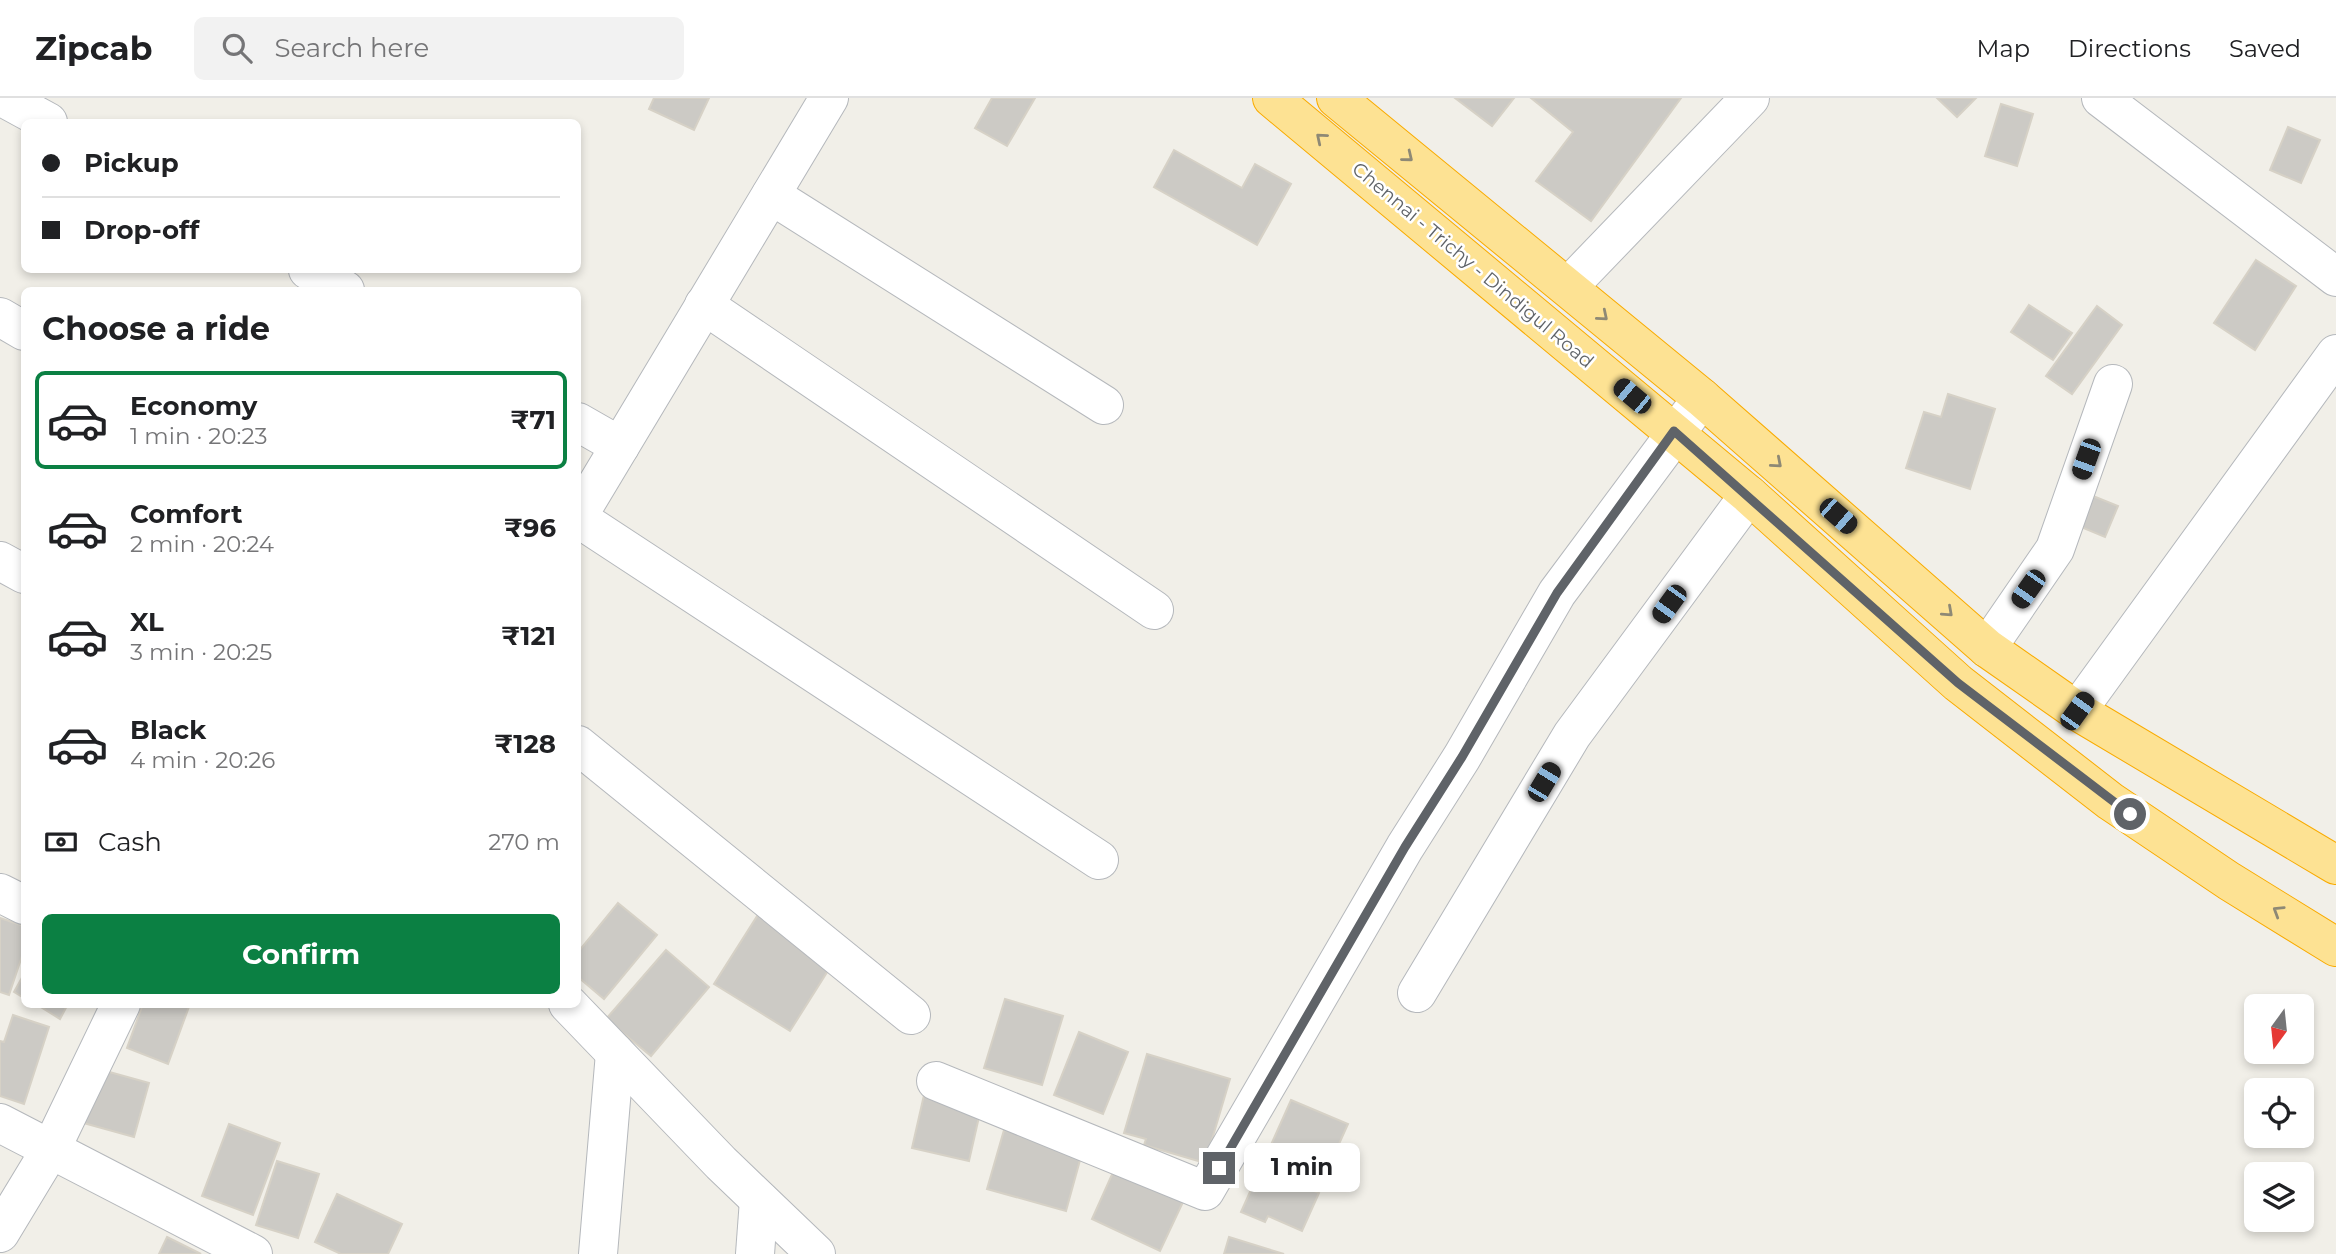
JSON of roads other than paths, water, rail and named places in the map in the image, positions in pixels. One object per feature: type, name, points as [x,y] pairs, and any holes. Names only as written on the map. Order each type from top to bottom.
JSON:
[{"type":"highway","name":"Chennai - Trichy - Dindigul Road","points":[[1272,98],[1674,431],[1958,683],[2110,801],[2229,881],[2336,947]]},
{"type":"highway","points":[[1336,98],[1702,398],[1987,648],[2077,711],[2336,865]]},
{"type":"street","points":[[4,98],[42,119]]},
{"type":"street","points":[[581,512],[829,98]]},
{"type":"street","points":[[1568,287],[1750,98]]},
{"type":"street","points":[[2101,98],[2336,277]]},
{"type":"street","points":[[771,195],[1104,405]]},
{"type":"street","points":[[313,273],[339,287]]},
{"type":"street","points":[[704,305],[1154,610]]},
{"type":"street","points":[[0,317],[21,329]]},
{"type":"street","points":[[2077,711],[2336,354]]},
{"type":"street","points":[[1987,648],[2055,549],[2113,384]]},
{"type":"street","points":[[936,1081],[1205,1191],[1405,847],[1462,757],[1557,593],[1674,431],[1702,398]]},
{"type":"street","points":[[581,424],[620,446]]},
{"type":"street","points":[[1417,993],[1572,735],[1749,495]]},
{"type":"street","points":[[581,519],[1099,860]]},
{"type":"street","points":[[0,561],[21,572]]},
{"type":"street","points":[[581,747],[912,1015]]},
{"type":"street","points":[[0,893],[21,904]]},
{"type":"street","points":[[0,1233],[52,1147],[119,1008]]},
{"type":"street","points":[[572,1008],[721,1163],[816,1254]]},
{"type":"street","points":[[598,1254],[615,1053]]},
{"type":"street","points":[[0,1123],[52,1147],[253,1254]]},
{"type":"street","points":[[754,1254],[759,1200]]}]
